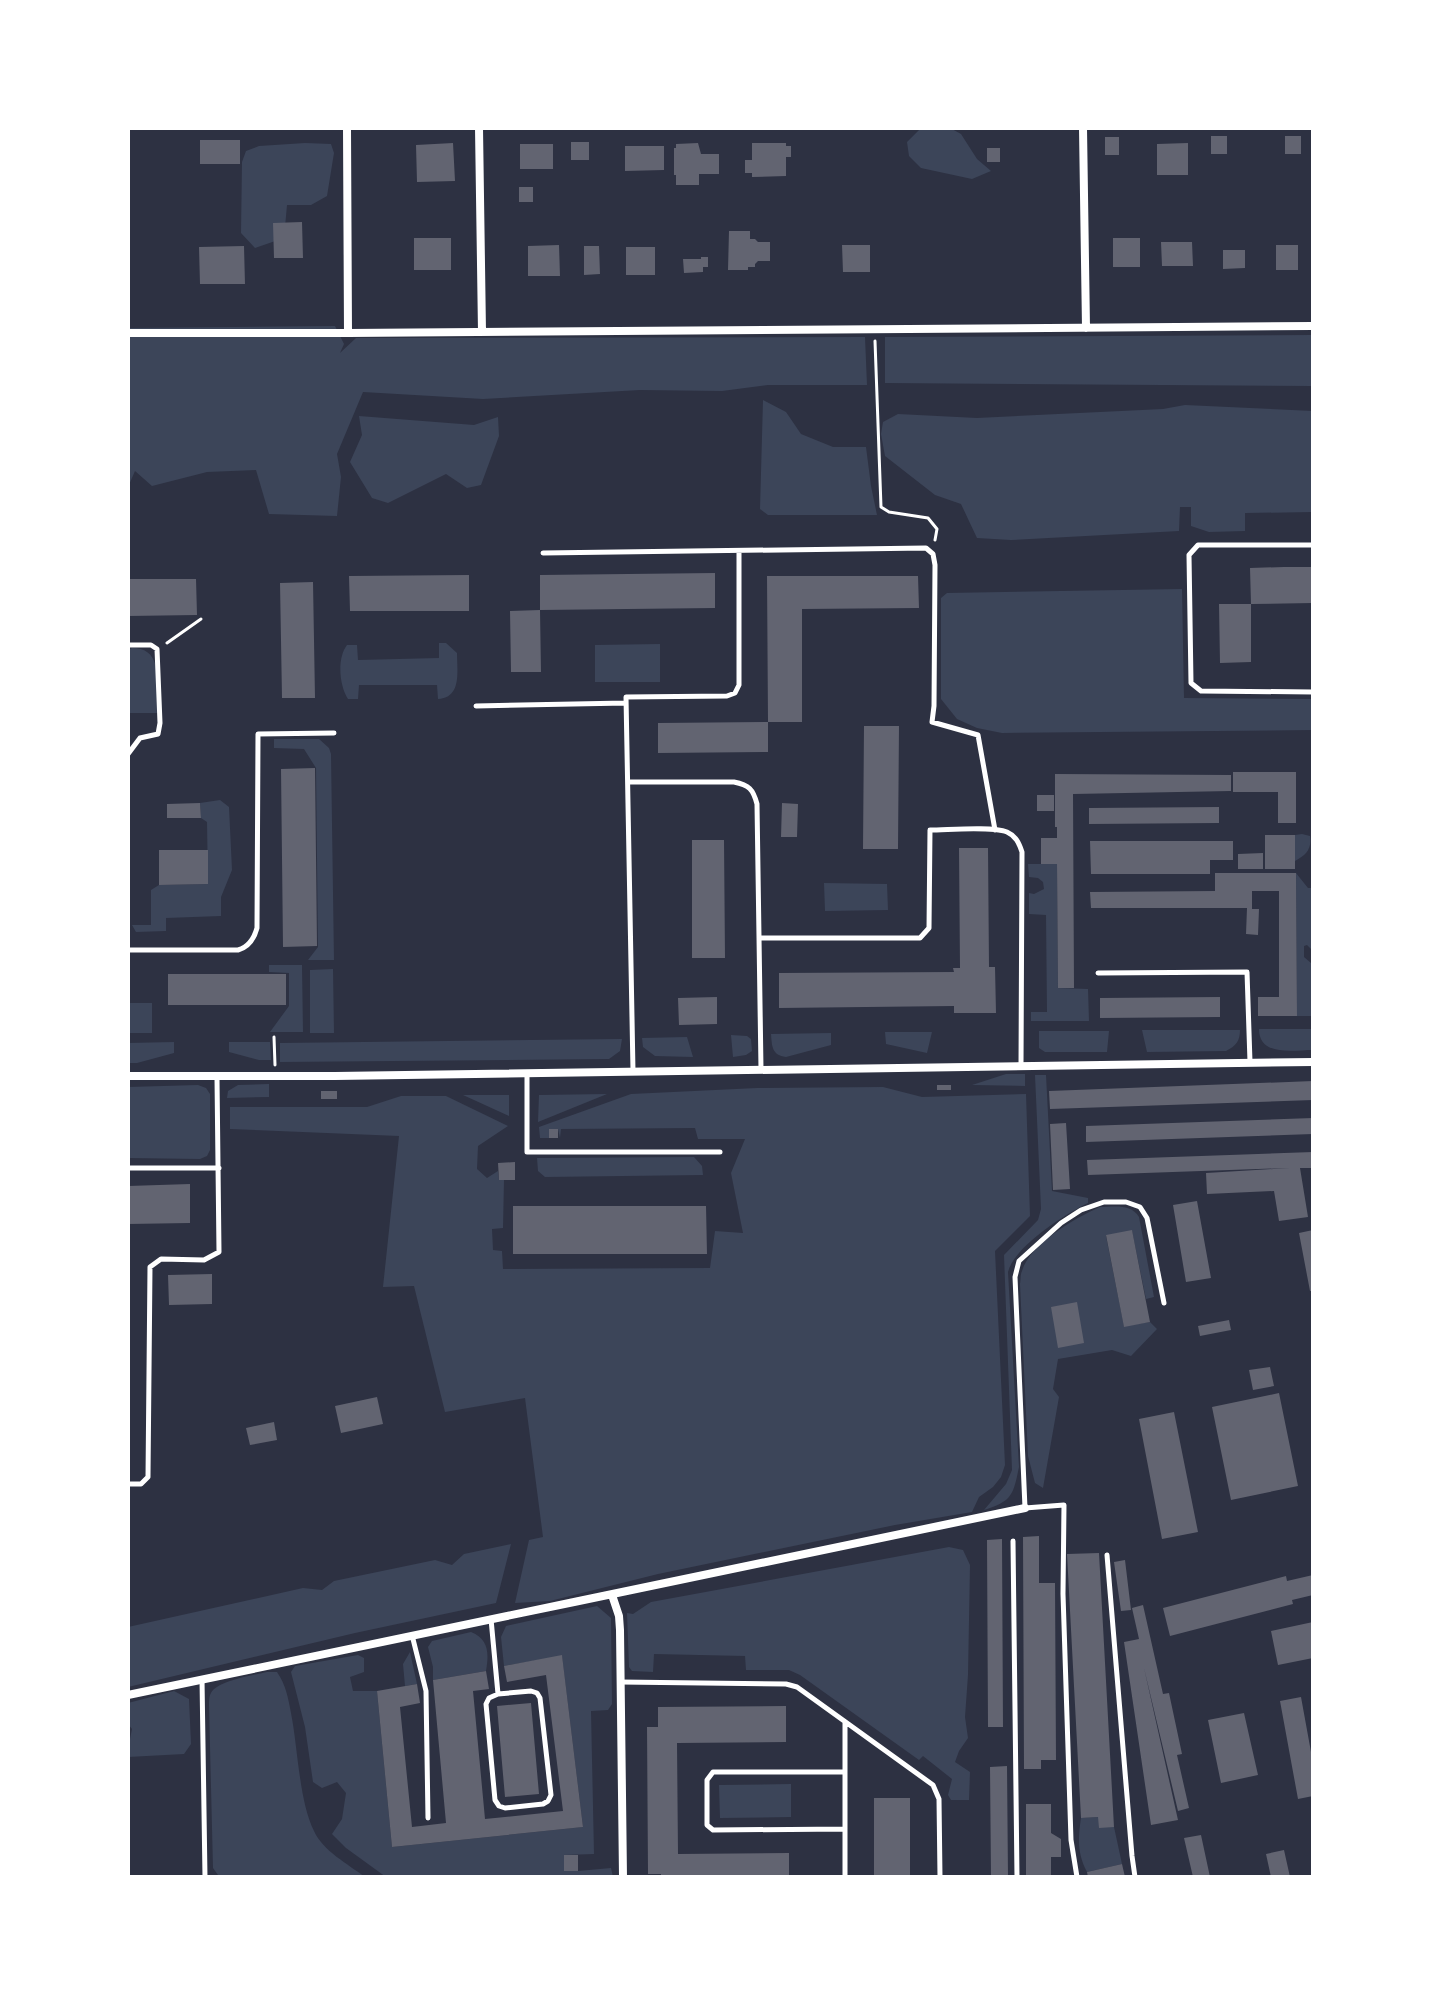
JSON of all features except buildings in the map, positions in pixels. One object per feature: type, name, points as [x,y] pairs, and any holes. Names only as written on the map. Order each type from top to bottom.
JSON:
[{"type":"street","points":[[347,128],[348,333]]},
{"type":"street","points":[[479,128],[482,332]]},
{"type":"street","points":[[1083,128],[1086,328]]},
{"type":"street","points":[[128,333],[1313,326]]},
{"type":"street","points":[[128,1076],[217,1078],[1313,1062]]},
{"type":"street","points":[[128,1695],[1025,1508]]},
{"type":"street","points":[[612,1595],[619,1616],[623,1877]]},
{"type":"lane","points":[[1313,545],[1198,545],[1189,555],[1191,683],[1201,691],[1313,692]]},
{"type":"lane","points":[[543,553],[926,548],[933,554],[935,565],[932,722],[978,735],[995,830]]},
{"type":"lane","points":[[633,1072],[626,697],[727,696],[735,693],[739,685],[739,551]]},
{"type":"lane","points":[[128,645],[151,645],[157,649],[160,723],[158,734],[128,741]]},
{"type":"lane","points":[[476,706],[626,703]]},
{"type":"lane","points":[[128,950],[246,948],[255,937],[257,928],[258,734],[334,733]]},
{"type":"lane","points":[[128,754],[140,738]]},
{"type":"lane","points":[[628,782],[734,782],[748,785],[754,792],[757,804],[761,1070]]},
{"type":"lane","points":[[759,938],[920,938],[929,928],[930,830],[1008,832],[1019,841],[1022,852],[1021,1066]]},
{"type":"lane","points":[[1098,973],[1247,972],[1250,1062]]},
{"type":"lane","points":[[527,1073],[527,1152],[720,1152]]},
{"type":"lane","points":[[128,1484],[141,1484],[148,1477],[150,1267],[161,1259],[204,1260],[219,1252],[217,1078]]},
{"type":"lane","points":[[128,1168],[219,1168]]},
{"type":"lane","points":[[1077,1877],[1071,1840],[1063,1594],[1064,1505],[1025,1508],[1015,1277],[1019,1261],[1061,1223],[1081,1210],[1104,1202],[1126,1202],[1140,1207],[1147,1218],[1164,1303]]},
{"type":"lane","points":[[1013,1541],[1017,1877]]},
{"type":"lane","points":[[1107,1555],[1135,1877]]},
{"type":"lane","points":[[491,1619],[498,1694]]},
{"type":"lane","points":[[412,1634],[426,1691],[428,1818]]},
{"type":"lane","points":[[202,1679],[205,1877]]},
{"type":"lane","points":[[620,1682],[786,1684],[797,1687],[933,1785],[939,1799],[940,1877]]},
{"type":"lane","points":[[531,1691],[540,1698],[551,1795],[543,1804],[505,1808],[495,1800],[486,1704],[489,1698],[498,1694],[531,1691]]},
{"type":"lane","points":[[845,1722],[845,1877]]},
{"type":"lane","points":[[845,1772],[713,1772],[707,1780],[707,1825],[713,1830],[845,1829]]},
{"type":"path","points":[[875,329],[881,507],[889,512],[928,518],[937,529],[933,554]]},
{"type":"path","points":[[157,649],[201,619]]},
{"type":"path","points":[[274,1037],[275,1065]]},
{"type":"shaded area","points":[[921,128],[950,128],[961,134],[977,159],[991,171],[972,179],[921,168],[909,156],[907,142]]},
{"type":"shaded area","points":[[331,144],[334,153],[327,196],[311,205],[287,205],[284,238],[255,248],[241,233],[242,162],[246,151],[259,146]]},
{"type":"shaded area","points":[[335,326],[344,344],[340,353],[356,338],[865,337],[867,385],[768,385],[722,391],[640,390],[483,399],[363,392],[337,454],[341,477],[337,516],[269,514],[256,470],[207,472],[152,486],[135,471],[128,487],[128,328]]},
{"type":"shaded area","points":[[1313,335],[1313,386],[885,383],[885,337]]},
{"type":"shaded area","points":[[763,400],[786,412],[801,434],[833,447],[866,447],[877,515],[768,515],[760,509]]},
{"type":"shaded area","points":[[1185,405],[1313,411],[1313,512],[1245,513],[1245,531],[1209,532],[1191,526],[1191,507],[1180,507],[1179,531],[1011,540],[977,538],[961,504],[935,495],[885,456],[881,434],[883,422],[898,414],[977,418],[1163,409]]},
{"type":"shaded area","points":[[359,416],[474,425],[498,417],[499,436],[481,485],[467,488],[446,474],[388,503],[372,498],[350,462],[362,435]]},
{"type":"shaded area","points":[[1182,589],[1184,698],[1313,699],[1313,730],[1002,733],[977,728],[957,719],[941,699],[941,598],[947,593]]},
{"type":"shaded area","points":[[439,643],[446,643],[457,653],[455,689],[451,694],[438,699],[437,685],[359,685],[358,699],[348,699],[340,672],[347,645],[357,645],[358,660],[439,658]]},
{"type":"shaded area","points":[[660,644],[660,682],[595,682],[595,645]]},
{"type":"shaded area","points":[[132,648],[147,652],[156,666],[157,713],[128,713],[128,650]]},
{"type":"shaded area","points":[[274,739],[319,739],[331,754],[334,960],[308,960],[318,947],[316,768],[304,749],[274,748]]},
{"type":"shaded area","points":[[220,800],[229,807],[232,870],[221,897],[221,916],[166,918],[166,931],[136,932],[132,925],[151,925],[151,890],[159,885],[208,884],[207,822],[201,818],[200,803]]},
{"type":"shaded area","points":[[1295,835],[1310,836],[1310,845],[1305,854],[1295,861]]},
{"type":"shaded area","points":[[1028,864],[1057,864],[1058,988],[1088,989],[1089,1021],[1031,1021],[1031,1012],[1047,1012],[1046,915],[1029,914],[1029,893],[1044,889],[1043,882],[1038,878],[1029,877]]},
{"type":"shaded area","points":[[1296,873],[1308,888],[1313,888],[1313,949],[1304,946],[1304,957],[1311,963],[1313,961],[1313,1016],[1297,1016]]},
{"type":"shaded area","points":[[824,883],[887,884],[888,910],[825,911]]},
{"type":"shaded area","points":[[269,965],[302,965],[303,1032],[270,1032],[289,1006],[289,973],[269,972]]},
{"type":"shaded area","points":[[333,969],[334,1033],[310,1033],[310,970]]},
{"type":"shaded area","points":[[128,1003],[152,1003],[152,1033],[128,1033]]},
{"type":"shaded area","points":[[1259,1029],[1313,1029],[1313,1050],[1271,1048],[1260,1038]]},
{"type":"shaded area","points":[[1142,1030],[1240,1030],[1237,1043],[1226,1051],[1147,1052]]},
{"type":"shaded area","points":[[1039,1031],[1109,1031],[1107,1052],[1045,1052],[1039,1048]]},
{"type":"shaded area","points":[[885,1032],[932,1032],[927,1053],[886,1044]]},
{"type":"shaded area","points":[[831,1033],[831,1045],[786,1057],[775,1052],[772,1046],[771,1034]]},
{"type":"shaded area","points":[[731,1035],[751,1039],[752,1051],[733,1057]]},
{"type":"shaded area","points":[[687,1037],[693,1057],[655,1056],[643,1047],[642,1038]]},
{"type":"shaded area","points":[[622,1039],[620,1051],[609,1059],[280,1062],[280,1043]]},
{"type":"shaded area","points":[[174,1042],[174,1053],[128,1063],[128,1043]]},
{"type":"shaded area","points":[[229,1042],[270,1042],[271,1060],[229,1052]]},
{"type":"shaded area","points":[[1006,1074],[1025,1074],[1025,1086],[972,1085]]},
{"type":"shaded area","points":[[1035,1075],[1046,1075],[1052,1191],[1088,1198],[1088,1203],[1030,1242],[1012,1262],[1008,1272],[1019,1467],[1010,1496],[984,1510],[1006,1484],[1012,1470],[1004,1255],[1038,1220],[1041,1209]]},
{"type":"shaded area","points":[[269,1084],[269,1097],[227,1098],[228,1091],[238,1085]]},
{"type":"shaded area","points":[[198,1085],[210,1094],[210,1150],[207,1156],[200,1159],[128,1158],[128,1087]]},
{"type":"shaded area","points":[[883,1087],[922,1097],[1026,1094],[1030,1216],[995,1251],[1005,1465],[1001,1477],[979,1497],[972,1512],[658,1574],[550,1601],[515,1603],[529,1540],[543,1537],[525,1398],[445,1412],[414,1286],[383,1287],[399,1136],[230,1129],[230,1107],[367,1107],[401,1096],[446,1096],[508,1126],[478,1146],[477,1169],[487,1178],[498,1171],[499,1180],[504,1180],[503,1228],[492,1229],[493,1250],[502,1251],[503,1269],[710,1268],[715,1231],[743,1233],[731,1173],[745,1139],[698,1139],[695,1128],[561,1129],[560,1138],[558,1129],[550,1129],[549,1138],[540,1138],[539,1127],[631,1094],[757,1088]]},
{"type":"shaded area","points":[[607,1094],[538,1122],[539,1095]]},
{"type":"shaded area","points":[[463,1095],[509,1095],[509,1116]]},
{"type":"shaded area","points":[[694,1157],[702,1166],[703,1175],[545,1177],[538,1171],[537,1158]]},
{"type":"shaded area","points":[[1100,1207],[1127,1208],[1139,1217],[1154,1297],[1146,1299],[1132,1231],[1106,1236],[1124,1326],[1150,1322],[1157,1329],[1131,1356],[1112,1350],[1058,1359],[1053,1389],[1059,1397],[1043,1488],[1035,1483],[1028,1456],[1021,1274],[1034,1251],[1044,1242],[1066,1225]]},
{"type":"shaded area","points":[[511,1544],[496,1603],[128,1687],[128,1627],[303,1588],[322,1590],[334,1581],[435,1560],[452,1565],[464,1554]]},
{"type":"shaded area","points":[[949,1547],[963,1550],[970,1565],[965,1717],[968,1738],[955,1762],[970,1772],[969,1800],[951,1800],[948,1795],[952,1779],[923,1756],[919,1760],[789,1670],[746,1670],[745,1656],[654,1654],[653,1672],[632,1671],[629,1667],[627,1613],[633,1614],[651,1602]]},
{"type":"shaded area","points":[[597,1606],[611,1618],[612,1704],[608,1710],[591,1711],[594,1854],[564,1855],[578,1871],[611,1868],[613,1877],[386,1877],[332,1834],[342,1819],[346,1793],[337,1782],[322,1788],[313,1782],[305,1727],[291,1672],[295,1666],[358,1655],[364,1658],[364,1672],[350,1677],[353,1691],[377,1691],[392,1847],[583,1827],[562,1656],[504,1666],[501,1637],[506,1626]]},
{"type":"shaded area","points":[[471,1632],[481,1639],[486,1648],[486,1671],[433,1680],[428,1647],[432,1641]]},
{"type":"shaded area","points":[[410,1652],[417,1684],[405,1686],[403,1664]]},
{"type":"shaded area","points":[[277,1672],[286,1692],[302,1790],[314,1831],[330,1851],[365,1877],[227,1877],[218,1875],[213,1868],[210,1696],[215,1689],[228,1682]]},
{"type":"shaded area","points":[[174,1691],[189,1699],[191,1744],[184,1754],[128,1757],[128,1740],[132,1729],[128,1724],[128,1703]]},
{"type":"shaded area","points":[[791,1784],[791,1817],[720,1818],[719,1785]]},
{"type":"shaded area","points":[[1098,1817],[1114,1827],[1122,1864],[1087,1872],[1079,1845],[1081,1818]]}]
